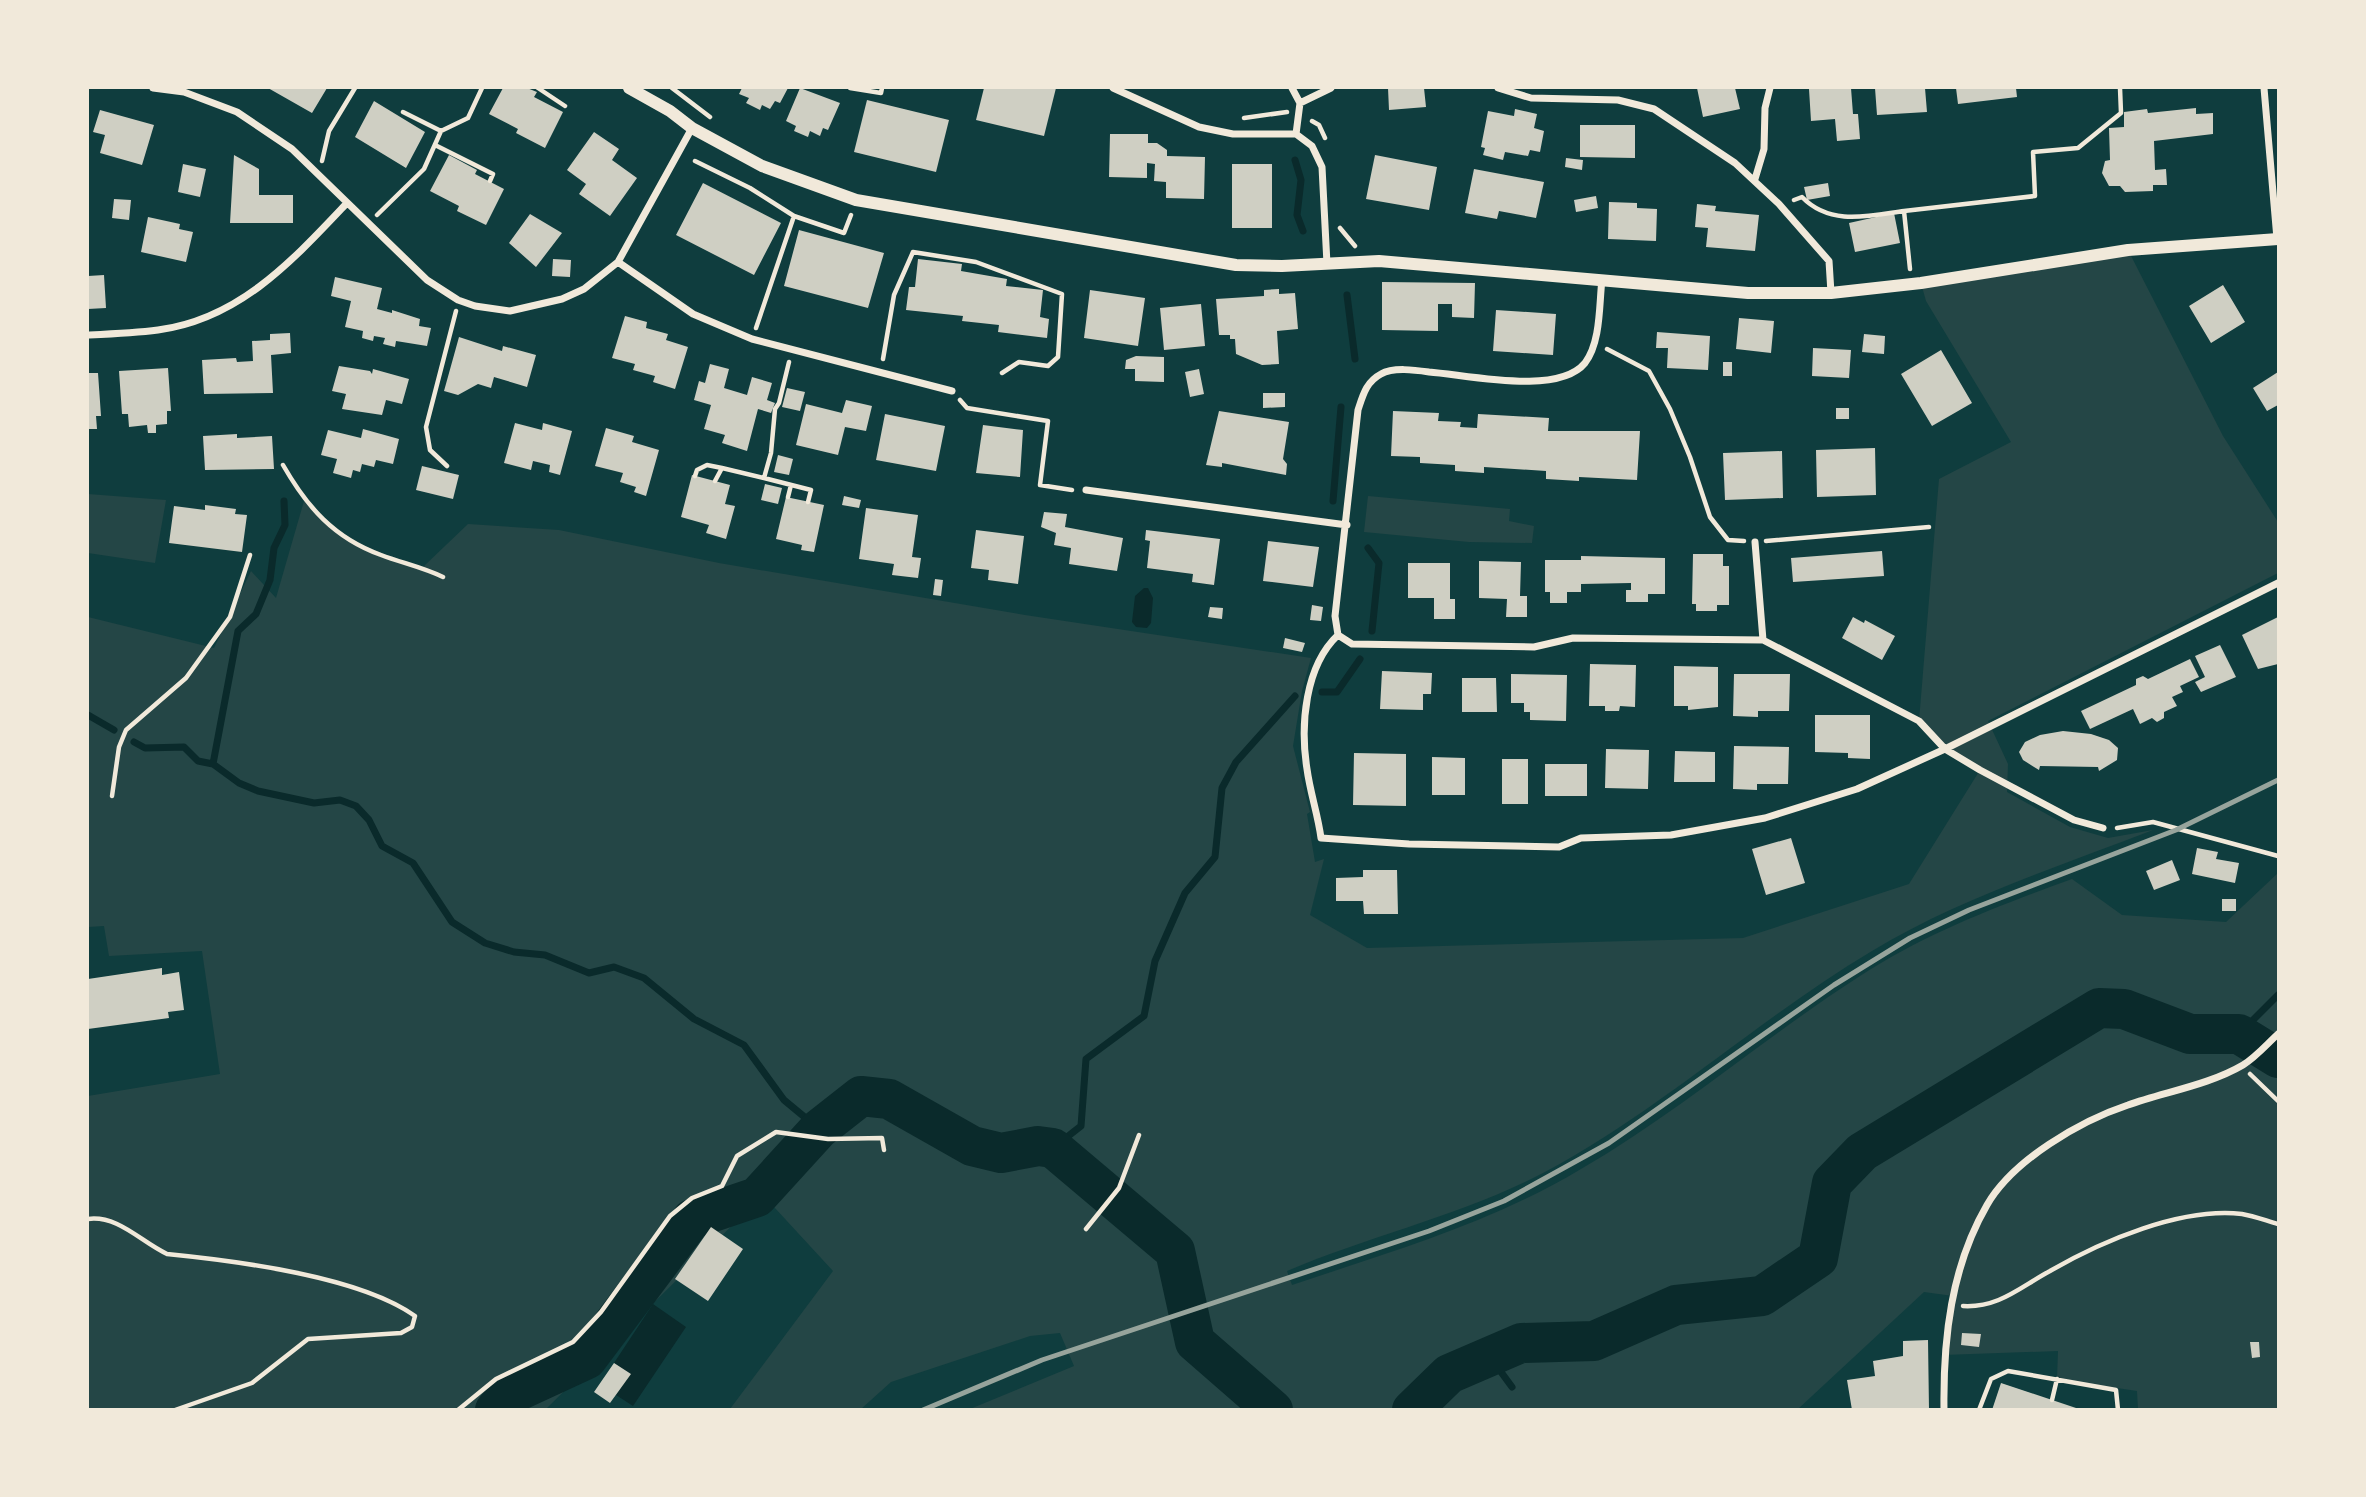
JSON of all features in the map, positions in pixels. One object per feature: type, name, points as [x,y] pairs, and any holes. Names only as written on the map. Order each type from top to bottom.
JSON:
[{"type":"street","points":[[153,88],[184,92],[237,112],[292,149],[427,280],[458,300],[493,310],[534,308],[584,289],[618,262],[692,128]]},
{"type":"street","points":[[629,88],[670,111],[692,128],[762,166],[856,200],[1236,265],[1379,261],[1423,263],[1748,293],[1831,293],[1921,283],[2128,250],[2278,239],[2264,88]]},
{"type":"street","points":[[1113,88],[1199,127],[1233,134],[1296,134],[1312,146],[1322,167],[1327,264]]},
{"type":"street","points":[[1292,88],[1300,103],[1296,134]]},
{"type":"street","points":[[1300,103],[1331,88]]},
{"type":"street","points":[[1498,88],[1531,98],[1618,100],[1654,108],[1755,179],[1779,204],[1829,261],[1831,293]]},
{"type":"street","points":[[1755,179],[1764,149],[1765,108],[1770,88]]},
{"type":"street","points":[[88,335],[160,330],[197,320],[233,305],[283,270],[347,203]]},
{"type":"street","points":[[618,262],[694,314],[752,339],[952,391]]},
{"type":"street","points":[[1602,278],[1595,343],[1585,362],[1570,376],[1542,382],[1408,370],[1382,373],[1365,388],[1358,410],[1335,616],[1338,635],[1352,644],[1534,647],[1573,638],[1763,640],[1919,720],[1945,749],[2074,820],[2103,828]]},
{"type":"street","points":[[1086,489],[1347,525]]},
{"type":"street","points":[[1755,542],[1763,640]]},
{"type":"street","points":[[1338,635],[1324,648],[1305,716],[1307,769],[1321,838],[1409,844],[1559,846],[1581,838],[1671,835],[1778,814],[1857,789],[1945,749],[2278,583]]},
{"type":"street","points":[[1944,1409],[1943,1355],[1952,1305],[1971,1241],[1988,1203],[2020,1167],[2060,1138],[2114,1110],[2242,1066],[2278,1034]]},
{"type":"path","points":[[319,176],[329,131],[355,88]]},
{"type":"path","points":[[369,224],[424,169],[441,131],[468,118],[482,88]]},
{"type":"path","points":[[538,88],[543,94],[565,106]]},
{"type":"path","points":[[672,88],[715,121]]},
{"type":"path","points":[[850,88],[881,93],[882,88]]},
{"type":"path","points":[[1779,204],[1802,197],[1814,209],[1847,219],[2035,196],[2033,152],[2078,148],[2099,133],[2121,113],[2120,88]]},
{"type":"path","points":[[403,112],[441,131]]},
{"type":"path","points":[[435,145],[493,174],[489,181]]},
{"type":"path","points":[[695,161],[750,188],[794,216],[844,233],[856,200]]},
{"type":"path","points":[[1904,211],[1910,269]]},
{"type":"path","points":[[752,339],[794,216]]},
{"type":"path","points":[[1326,248],[1365,246]]},
{"type":"path","points":[[881,373],[894,295],[914,252],[976,261],[1062,294],[1058,357],[1048,366],[1019,362],[1002,373]]},
{"type":"path","points":[[447,466],[430,450],[426,427],[458,300]]},
{"type":"path","points":[[1595,343],[1649,371],[1685,444],[1710,517],[1728,540],[1755,542],[1929,527]]},
{"type":"path","points":[[764,478],[771,453],[775,408],[779,403],[792,351]]},
{"type":"path","points":[[952,391],[967,408],[1048,421],[1040,485],[1086,489]]},
{"type":"path","points":[[283,465],[304,501],[326,525],[356,544],[443,576]]},
{"type":"path","points":[[695,476],[697,470],[707,465],[722,468],[811,489],[808,502]]},
{"type":"path","points":[[715,481],[722,468]]},
{"type":"path","points":[[788,497],[791,485]]},
{"type":"path","points":[[112,796],[119,747],[126,730],[186,678],[230,617],[250,555]]},
{"type":"path","points":[[2103,828],[2153,822],[2278,856]]},
{"type":"path","points":[[2242,1066],[2278,1101]]},
{"type":"path","points":[[458,1409],[496,1379],[573,1342],[608,1303],[670,1216],[692,1198],[722,1186],[737,1156],[776,1132],[828,1139],[882,1138],[884,1150]]},
{"type":"path","points":[[1086,1229],[1119,1188],[1139,1135]]},
{"type":"path","points":[[1952,1305],[1981,1307],[2008,1298],[2049,1271],[2087,1252],[2126,1235],[2184,1217],[2242,1214],[2278,1224]]},
{"type":"path","points":[[88,1219],[118,1223],[145,1244],[167,1254],[320,1279],[360,1290],[415,1316],[412,1327],[401,1333],[308,1339],[253,1383],[175,1409]]},
{"type":"path","points":[[1979,1409],[1991,1379],[2008,1371],[2116,1390],[2118,1409]]},
{"type":"path","points":[[2052,1400],[2057,1379]]},
{"type":"shaded area","points":[[2128,250],[2223,436],[2278,522],[2278,573],[1988,721],[2008,764],[2007,792],[2070,827],[2108,838],[2153,830],[2010,884],[1905,932],[1789,1006],[1628,1122],[1543,1173],[1480,1201],[1287,1271],[1292,1285],[1440,1235],[1547,1188],[1653,1123],[1860,976],[1911,946],[1990,910],[2072,879],[2122,915],[2226,922],[2278,873],[2278,1409],[2138,1409],[2137,1391],[2057,1379],[2058,1351],[1943,1355],[1953,1296],[1924,1292],[1798,1409],[970,1409],[1074,1366],[1060,1333],[1030,1336],[891,1382],[861,1409],[730,1409],[833,1271],[763,1195],[546,1409],[88,1409],[88,1096],[220,1074],[202,951],[109,956],[104,926],[88,927],[88,617],[214,648],[251,571],[276,598],[304,501],[345,536],[372,549],[423,567],[468,524],[559,530],[719,563],[1025,615],[1311,658],[1302,691],[1293,746],[1310,812],[1307,814],[1315,862],[1324,859],[1310,915],[1367,948],[1743,938],[1909,884],[1980,770],[1945,749],[1919,721],[1939,479],[2011,442],[1926,301],[1921,283]]},
{"type":"shaded area","points":[[88,494],[166,500],[155,563],[88,553]]},
{"type":"shaded area","points":[[1368,496],[1510,509],[1509,521],[1534,526],[1532,543],[1469,542],[1364,532]]},
{"type":"shaded area","points":[[1148,588],[1153,598],[1151,623],[1147,628],[1136,627],[1132,622],[1135,596]]},
{"type":"shaded area","points":[[653,1304],[686,1327],[633,1406],[616,1395],[630,1374],[614,1363]]},
{"type":"building","points":[[268,88],[327,88],[312,113]]},
{"type":"building","points":[[503,88],[527,88],[537,92],[534,97],[563,112],[545,148],[516,133],[518,129],[489,114]]},
{"type":"building","points":[[742,88],[788,88],[780,103],[775,101],[770,109],[762,105],[760,110],[746,103],[749,98],[739,94]]},
{"type":"building","points":[[800,88],[840,103],[828,130],[823,128],[820,136],[810,131],[808,137],[794,131],[796,126],[786,121]]},
{"type":"building","points":[[984,88],[1056,88],[1044,136],[976,120]]},
{"type":"building","points":[[1388,88],[1424,88],[1426,107],[1389,110]]},
{"type":"building","points":[[1697,88],[1735,88],[1740,109],[1703,117]]},
{"type":"building","points":[[1851,88],[1853,114],[1858,114],[1860,139],[1837,141],[1835,119],[1811,121],[1809,89]]},
{"type":"building","points":[[1875,88],[1925,88],[1927,112],[1877,115]]},
{"type":"building","points":[[1956,88],[2016,88],[2017,97],[1958,104]]},
{"type":"building","points":[[867,100],[949,120],[936,172],[854,152]]},
{"type":"building","points":[[374,101],[425,132],[406,168],[355,137]]},
{"type":"building","points":[[2196,108],[2196,114],[2213,113],[2213,134],[2154,141],[2155,170],[2166,169],[2167,185],[2153,185],[2153,191],[2125,192],[2120,186],[2109,186],[2102,173],[2105,161],[2110,160],[2109,128],[2124,127],[2124,112],[2147,109],[2148,113]]},
{"type":"building","points":[[1515,109],[1537,114],[1534,128],[1544,131],[1540,152],[1530,150],[1528,156],[1505,152],[1503,160],[1483,155],[1485,148],[1481,147],[1488,111],[1514,116]]},
{"type":"building","points":[[100,110],[154,125],[142,165],[100,153],[105,135],[93,132]]},
{"type":"building","points":[[1580,125],[1635,125],[1635,158],[1580,157]]},
{"type":"building","points":[[594,132],[619,149],[612,160],[637,178],[610,216],[579,194],[586,184],[567,170]]},
{"type":"building","points":[[1110,134],[1148,134],[1148,143],[1157,143],[1167,150],[1167,156],[1205,157],[1204,199],[1166,198],[1166,182],[1154,181],[1155,164],[1147,163],[1147,178],[1109,177]]},
{"type":"building","points":[[234,155],[259,169],[259,195],[293,195],[293,223],[230,223]]},
{"type":"building","points":[[449,155],[477,170],[475,174],[504,189],[486,225],[457,211],[459,206],[430,191]]},
{"type":"building","points":[[1375,155],[1437,167],[1429,210],[1366,199]]},
{"type":"building","points":[[1566,158],[1583,160],[1582,170],[1565,167]]},
{"type":"building","points":[[183,164],[206,169],[200,197],[178,192]]},
{"type":"building","points":[[1232,164],[1272,164],[1272,228],[1232,228]]},
{"type":"building","points":[[1474,169],[1544,182],[1536,218],[1499,211],[1497,219],[1465,213]]},
{"type":"building","points":[[703,183],[781,223],[754,275],[676,235]]},
{"type":"building","points":[[1828,183],[1830,196],[1807,200],[1804,187]]},
{"type":"building","points":[[1596,196],[1598,208],[1576,212],[1574,200]]},
{"type":"building","points":[[114,199],[131,200],[129,220],[112,218]]},
{"type":"building","points":[[1609,202],[1637,203],[1637,208],[1657,209],[1656,241],[1608,239]]},
{"type":"building","points":[[1697,204],[1716,206],[1715,211],[1759,215],[1755,251],[1706,247],[1708,228],[1695,227]]},
{"type":"building","points":[[1894,213],[1900,243],[1855,252],[1849,223]]},
{"type":"building","points":[[530,214],[562,233],[536,267],[509,243]]},
{"type":"building","points":[[148,217],[180,224],[179,229],[193,232],[186,262],[141,252]]},
{"type":"building","points":[[799,230],[884,253],[868,308],[784,286]]},
{"type":"building","points":[[553,259],[571,260],[570,277],[552,276]]},
{"type":"building","points":[[918,259],[962,264],[961,271],[1007,279],[1006,286],[1043,290],[1040,317],[1049,319],[1047,338],[998,332],[999,325],[962,321],[963,316],[906,310],[909,287],[915,287]]},
{"type":"building","points":[[104,275],[106,308],[88,309],[88,276]]},
{"type":"building","points":[[335,277],[382,288],[377,309],[392,313],[392,310],[420,319],[419,326],[431,328],[427,346],[396,341],[395,347],[383,344],[385,338],[374,336],[373,341],[362,338],[363,331],[345,327],[351,301],[331,296]]},
{"type":"building","points":[[1382,282],[1475,283],[1474,318],[1452,317],[1452,304],[1438,304],[1438,331],[1382,330]]},
{"type":"building","points":[[2223,285],[2245,322],[2211,343],[2189,306]]},
{"type":"building","points":[[1279,289],[1279,294],[1295,293],[1298,329],[1277,331],[1279,364],[1262,365],[1236,354],[1235,339],[1230,339],[1230,335],[1219,335],[1216,299],[1264,296],[1264,290]]},
{"type":"building","points":[[1090,290],[1145,298],[1138,346],[1084,338]]},
{"type":"building","points":[[1201,304],[1205,346],[1164,350],[1160,308]]},
{"type":"building","points":[[1496,310],[1556,314],[1553,355],[1493,351]]},
{"type":"building","points":[[625,316],[647,322],[646,328],[668,334],[666,340],[688,347],[675,389],[653,382],[655,376],[633,370],[635,364],[612,358]]},
{"type":"building","points":[[1739,318],[1774,321],[1771,353],[1736,349]]},
{"type":"building","points":[[1657,332],[1710,336],[1708,370],[1667,368],[1668,348],[1656,348]]},
{"type":"building","points":[[290,333],[291,353],[271,355],[273,393],[204,394],[202,360],[236,358],[237,362],[253,361],[252,341],[270,340],[270,334]]},
{"type":"building","points":[[1864,334],[1885,336],[1884,354],[1862,352]]},
{"type":"building","points":[[459,337],[502,351],[503,346],[536,355],[527,387],[494,377],[491,388],[478,384],[458,395],[444,391]]},
{"type":"building","points":[[1813,348],[1851,350],[1849,378],[1812,376]]},
{"type":"building","points":[[1941,350],[1972,403],[1932,426],[1901,374]]},
{"type":"building","points":[[1136,356],[1164,357],[1164,382],[1135,381],[1135,369],[1125,369],[1126,360]]},
{"type":"building","points":[[1723,362],[1732,362],[1732,376],[1723,376]]},
{"type":"building","points":[[710,364],[729,369],[724,388],[747,395],[752,377],[772,383],[767,400],[775,403],[771,413],[758,409],[747,451],[722,443],[725,435],[704,429],[711,405],[694,400],[699,381],[705,383]]},
{"type":"building","points":[[339,366],[370,371],[372,374],[373,369],[409,379],[402,404],[386,400],[382,415],[342,409],[346,394],[332,391]]},
{"type":"building","points":[[168,368],[171,411],[167,411],[167,424],[156,425],[156,433],[148,433],[147,425],[129,427],[128,414],[122,414],[119,371]]},
{"type":"building","points":[[1199,369],[1204,394],[1190,397],[1185,372]]},
{"type":"building","points":[[2278,372],[2278,405],[2267,411],[2253,388]]},
{"type":"building","points":[[88,373],[98,373],[101,416],[96,416],[97,429],[88,429]]},
{"type":"building","points":[[787,388],[805,392],[800,411],[782,407]]},
{"type":"building","points":[[1263,393],[1285,393],[1285,407],[1263,408]]},
{"type":"building","points":[[846,400],[872,406],[866,431],[845,427],[838,455],[796,445],[806,404],[842,413]]},
{"type":"building","points":[[1836,408],[1849,408],[1849,419],[1836,419]]},
{"type":"building","points":[[1219,411],[1289,422],[1283,459],[1287,464],[1286,475],[1222,463],[1222,467],[1206,465]]},
{"type":"building","points":[[1393,411],[1439,413],[1438,421],[1461,422],[1460,427],[1477,428],[1478,414],[1549,418],[1548,431],[1640,431],[1637,480],[1579,477],[1579,481],[1546,479],[1546,471],[1484,467],[1484,473],[1455,471],[1455,465],[1420,463],[1420,457],[1391,456]]},
{"type":"building","points":[[885,414],[945,426],[936,471],[876,460]]},
{"type":"building","points":[[515,423],[542,430],[543,423],[572,431],[560,475],[549,472],[550,465],[533,461],[531,470],[504,463]]},
{"type":"building","points":[[983,425],[1023,430],[1020,477],[976,473]]},
{"type":"building","points":[[606,428],[634,436],[632,442],[659,450],[646,496],[634,492],[636,487],[620,482],[623,473],[595,466]]},
{"type":"building","points":[[363,429],[399,439],[393,464],[376,460],[374,467],[362,464],[360,472],[353,470],[351,478],[333,473],[337,459],[321,455],[328,430],[361,438]]},
{"type":"building","points":[[237,434],[237,438],[272,436],[274,469],[205,470],[203,436]]},
{"type":"building","points":[[1875,448],[1876,495],[1817,497],[1816,450]]},
{"type":"building","points":[[1782,451],[1783,498],[1725,500],[1723,453]]},
{"type":"building","points":[[778,455],[793,459],[789,475],[774,472]]},
{"type":"building","points":[[422,466],[459,475],[453,499],[416,490]]},
{"type":"building","points":[[692,475],[730,485],[725,504],[735,506],[726,539],[706,533],[709,525],[681,517]]},
{"type":"building","points":[[765,484],[782,488],[778,504],[761,500]]},
{"type":"building","points":[[844,496],[861,500],[859,508],[842,505]]},
{"type":"building","points":[[786,497],[824,505],[814,552],[801,550],[802,545],[776,539]]},
{"type":"building","points":[[205,505],[236,509],[235,514],[247,515],[242,552],[169,543],[174,506],[205,510]]},
{"type":"building","points":[[866,508],[918,515],[912,557],[921,558],[918,578],[892,575],[894,564],[859,559]]},
{"type":"building","points":[[1044,512],[1067,514],[1065,527],[1123,538],[1117,571],[1069,564],[1071,548],[1054,545],[1056,533],[1041,527]]},
{"type":"building","points":[[976,530],[1024,536],[1018,584],[988,580],[989,570],[971,568]]},
{"type":"building","points":[[1146,530],[1220,539],[1214,585],[1192,582],[1193,574],[1147,568],[1150,541],[1145,540]]},
{"type":"building","points":[[1268,541],[1319,547],[1313,587],[1263,581]]},
{"type":"building","points":[[1882,551],[1884,576],[1793,582],[1791,558]]},
{"type":"building","points":[[1693,554],[1723,554],[1723,566],[1729,566],[1729,605],[1717,605],[1717,611],[1696,611],[1696,604],[1692,604]]},
{"type":"building","points":[[1581,556],[1665,558],[1665,594],[1648,594],[1648,602],[1626,602],[1626,590],[1631,590],[1631,583],[1581,584],[1581,592],[1567,592],[1567,603],[1550,603],[1550,592],[1545,592],[1545,560],[1581,560]]},
{"type":"building","points":[[1479,561],[1521,562],[1520,596],[1527,596],[1527,617],[1506,617],[1507,599],[1479,598]]},
{"type":"building","points":[[1408,563],[1450,563],[1450,599],[1455,599],[1455,619],[1434,619],[1434,598],[1408,598]]},
{"type":"building","points":[[935,579],[943,580],[941,596],[933,595]]},
{"type":"building","points":[[1312,605],[1323,607],[1321,621],[1310,620]]},
{"type":"building","points":[[1210,607],[1223,608],[1222,619],[1208,617]]},
{"type":"building","points":[[1853,617],[1864,623],[1865,620],[1895,636],[1882,660],[1842,638]]},
{"type":"building","points":[[2278,617],[2278,664],[2258,669],[2242,635]]},
{"type":"building","points":[[1285,638],[1305,643],[1302,652],[1283,648]]},
{"type":"building","points":[[2220,645],[2236,677],[2201,692],[2195,682],[2205,677],[2195,656]]},
{"type":"building","points":[[2190,659],[2199,677],[2180,686],[2183,692],[2172,697],[2177,706],[2164,712],[2164,718],[2157,722],[2152,718],[2140,724],[2133,709],[2090,729],[2081,711],[2136,685],[2136,679],[2143,676],[2148,679]]},
{"type":"building","points":[[1590,664],[1636,665],[1635,707],[1620,706],[1619,711],[1605,711],[1605,706],[1589,706]]},
{"type":"building","points":[[1674,666],[1718,667],[1718,707],[1688,710],[1688,706],[1674,706]]},
{"type":"building","points":[[1382,671],[1432,673],[1431,694],[1423,694],[1423,710],[1380,709]]},
{"type":"building","points":[[1511,674],[1567,675],[1566,721],[1530,720],[1530,712],[1524,712],[1524,703],[1511,703]]},
{"type":"building","points":[[1734,674],[1790,674],[1789,711],[1758,711],[1758,717],[1733,716]]},
{"type":"building","points":[[1462,678],[1496,678],[1497,712],[1462,712]]},
{"type":"building","points":[[1815,715],[1870,715],[1870,759],[1848,758],[1848,753],[1815,752]]},
{"type":"building","points":[[2063,731],[2091,734],[2109,740],[2118,748],[2117,760],[2099,771],[2098,767],[2040,766],[2039,770],[2023,760],[2019,752],[2025,742],[2040,735]]},
{"type":"building","points":[[1734,746],[1789,747],[1788,784],[1757,784],[1757,790],[1733,789]]},
{"type":"building","points":[[1606,749],[1649,750],[1648,789],[1605,788]]},
{"type":"building","points":[[1675,751],[1715,752],[1715,782],[1674,782]]},
{"type":"building","points":[[1354,753],[1406,754],[1406,806],[1353,805]]},
{"type":"building","points":[[1432,757],[1465,758],[1465,795],[1432,795]]},
{"type":"building","points":[[1502,759],[1528,759],[1528,804],[1502,804]]},
{"type":"building","points":[[1545,764],[1587,764],[1587,796],[1545,796]]},
{"type":"building","points":[[1791,838],[1805,883],[1766,895],[1752,849]]},
{"type":"building","points":[[2197,848],[2218,852],[2216,859],[2239,863],[2235,883],[2192,874]]},
{"type":"building","points":[[2172,860],[2180,880],[2154,890],[2146,871]]},
{"type":"building","points":[[1363,870],[1397,870],[1398,914],[1364,914],[1363,901],[1336,901],[1336,878],[1363,877]]},
{"type":"building","points":[[2222,899],[2236,899],[2236,911],[2222,911]]},
{"type":"building","points":[[162,968],[162,975],[179,972],[184,1010],[168,1012],[169,1018],[88,1029],[88,979]]},
{"type":"building","points":[[711,1227],[743,1249],[708,1301],[675,1279]]},
{"type":"building","points":[[1962,1333],[1981,1334],[1979,1347],[1961,1345]]},
{"type":"building","points":[[1928,1340],[1929,1410],[1852,1410],[1847,1380],[1875,1376],[1873,1361],[1903,1356],[1903,1341]]},
{"type":"building","points":[[2250,1342],[2259,1342],[2260,1357],[2252,1358]]},
{"type":"building","points":[[614,1363],[631,1374],[610,1403],[594,1392]]},
{"type":"building","points":[[2001,1383],[2079,1409],[2079,1410],[1992,1410]]},
{"type":"waterway","points":[[1295,160],[1301,180],[1297,215],[1303,231]]},
{"type":"waterway","points":[[1347,295],[1355,359]]},
{"type":"waterway","points":[[1333,501],[1341,407]]},
{"type":"waterway","points":[[213,764],[238,631],[256,614],[270,580],[274,548],[285,525],[284,501]]},
{"type":"waterway","points":[[1368,548],[1379,563],[1372,631]]},
{"type":"waterway","points":[[1322,692],[1337,692],[1360,659]]},
{"type":"waterway","points":[[1053,1148],[1081,1126],[1086,1059],[1144,1016],[1155,961],[1185,893],[1215,857],[1222,788],[1236,762],[1295,696]]},
{"type":"waterway","points":[[88,715],[114,730]]},
{"type":"waterway","points":[[134,742],[145,748],[184,747],[198,761],[213,764],[239,783],[258,791],[314,803],[340,800],[356,806],[369,820],[382,846],[413,863],[452,922],[485,943],[514,952],[545,955],[589,973],[614,967],[644,978],[694,1019],[744,1045],[784,1100],[819,1129]]},
{"type":"waterway","points":[[2239,1034],[2278,995]]},
{"type":"waterway","points":[[1412,1410],[1449,1374],[1521,1343],[1594,1341],[1676,1305],[1762,1296],[1818,1258],[1832,1183],[1862,1152],[2099,1008],[2124,1009],[2190,1034],[2239,1034],[2278,1058]]},
{"type":"waterway","points":[[495,1410],[507,1396],[587,1359],[692,1219],[757,1197],[819,1129],[861,1096],[889,1099],[972,1146],[1001,1153],[1038,1146],[1053,1148],[1175,1251],[1195,1342],[1273,1410]]},
{"type":"waterway","points":[[1490,1357],[1512,1387]]},
{"type":"railway","points":[[923,1410],[1042,1360],[1429,1231],[1504,1201],[1609,1143],[1834,985],[1910,938],[1969,910],[2176,830],[2278,780]]}]
